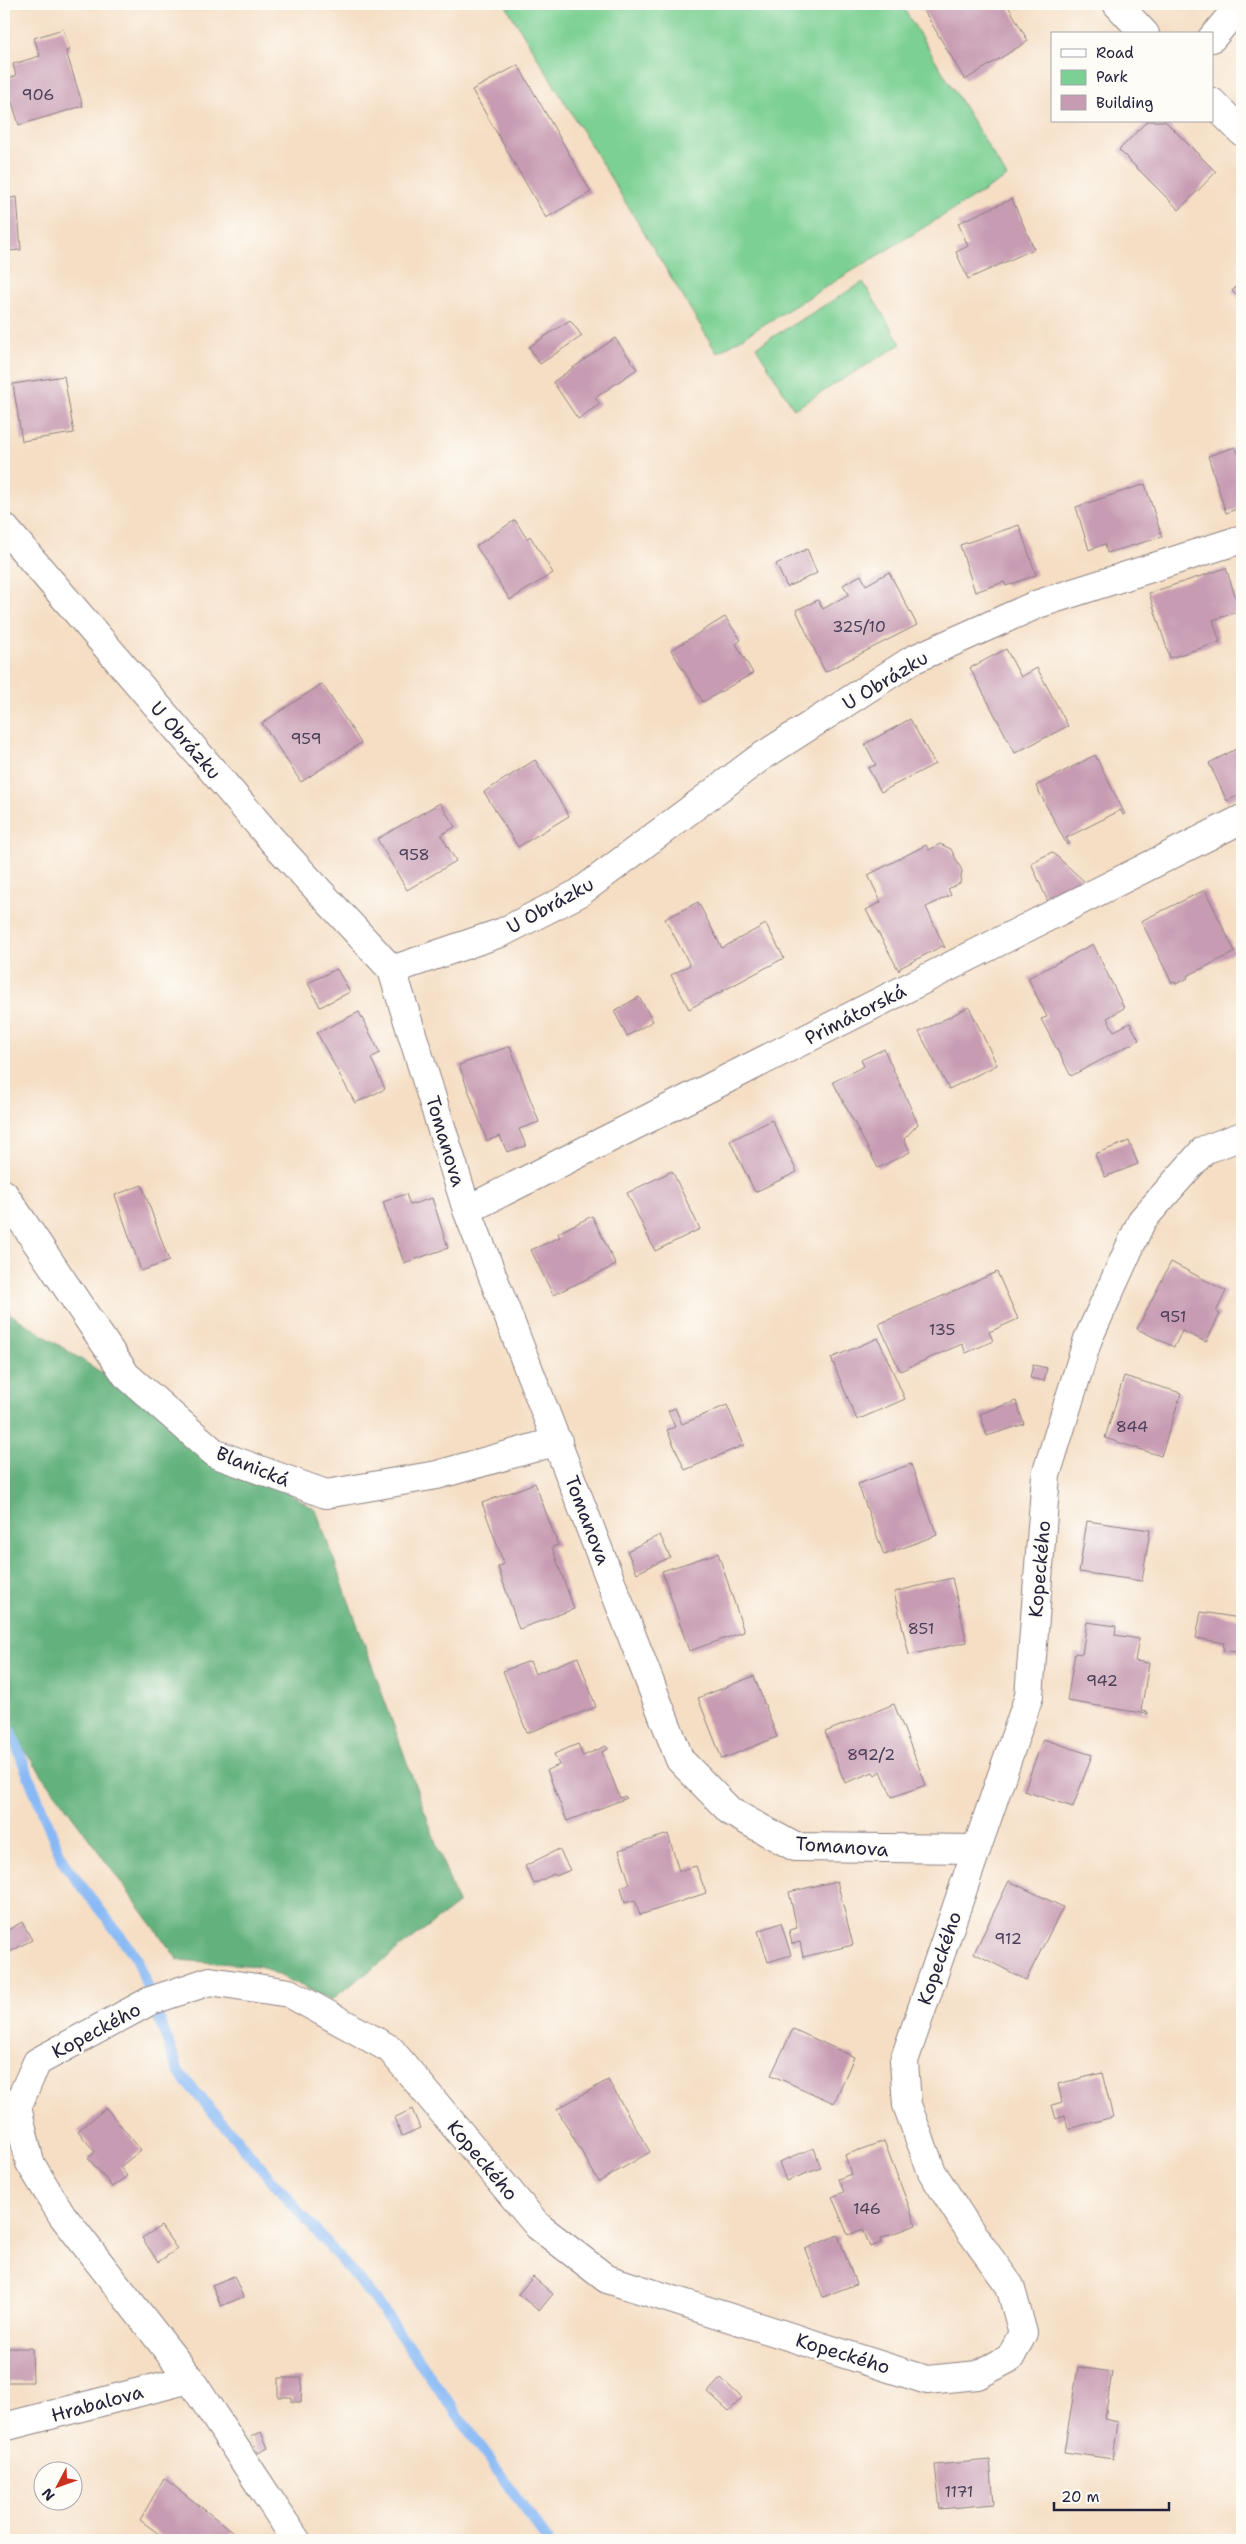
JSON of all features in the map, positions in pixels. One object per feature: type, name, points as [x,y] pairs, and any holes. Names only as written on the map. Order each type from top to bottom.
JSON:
[{"type":"street","points":[[1117,4],[1143,32]]},
{"type":"street","points":[[1214,36],[1241,4]]},
{"type":"street","points":[[1214,104],[1242,132]]},
{"type":"street","name":"U Obrázku","points":[[4,527],[273,841],[392,970],[503,932],[579,893],[758,759],[912,660],[1038,604],[1242,539]]},
{"type":"street","name":"Primátorská","points":[[467,1210],[1242,819]]},
{"type":"street","name":"Tomanova","points":[[392,970],[467,1210],[680,1760],[731,1812],[795,1847],[872,1850],[976,1849]]},
{"type":"street","name":"Kopeckého","points":[[296,2540],[190,2379],[62,2215],[30,2163],[17,2108],[37,2062],[150,2001],[210,1981],[289,1994],[390,2049],[538,2226],[607,2279],[927,2380],[978,2375],[1010,2358],[1023,2333],[1010,2286],[932,2172],[907,2105],[904,2060],[1029,1696],[1046,1475],[1088,1339],[1142,1220],[1204,1150],[1242,1136]]},
{"type":"street","name":"Blanická","points":[[4,1194],[126,1375],[216,1454],[326,1494],[437,1475],[558,1441]]},
{"type":"street","name":"Hrabalova","points":[[4,2427],[190,2379]]},
{"type":"green space","points":[[505,4],[901,4],[1007,177],[717,353]]},
{"type":"green space","points":[[863,282],[901,344],[794,409],[756,347]]},
{"type":"green space","points":[[4,1310],[316,1510],[458,1904],[331,2000],[260,1966],[178,1960],[4,1723]]},
{"type":"building","points":[[920,4],[1007,4],[1028,41],[965,80]]},
{"type":"building","points":[[63,29],[70,50],[66,51],[83,106],[19,125],[5,79],[16,76],[13,64],[40,56],[34,38]]},
{"type":"building","points":[[518,65],[591,192],[546,218],[472,90]]},
{"type":"building","points":[[1146,122],[1166,122],[1216,172],[1179,210],[1119,150]]},
{"type":"building","points":[[17,197],[21,250],[7,251],[8,260],[4,260],[4,199]]},
{"type":"building","points":[[1012,199],[1034,249],[968,279],[956,252],[968,246],[958,223]]},
{"type":"building","points":[[1242,281],[1242,301],[1232,291]]},
{"type":"building","points":[[570,320],[582,336],[540,364],[529,347]]},
{"type":"building","points":[[615,338],[637,369],[595,398],[600,404],[578,419],[553,382]]},
{"type":"building","points":[[64,376],[74,433],[22,441],[13,384]]},
{"type":"building","points":[[1235,447],[1238,453],[1242,452],[1242,507],[1226,513],[1208,456]]},
{"type":"building","points":[[1145,484],[1162,537],[1107,553],[1105,544],[1089,550],[1076,507]]},
{"type":"building","points":[[515,520],[527,539],[530,536],[553,573],[510,600],[476,546]]},
{"type":"building","points":[[1019,525],[1036,575],[1006,586],[1004,582],[975,592],[960,545]]},
{"type":"building","points":[[807,549],[817,573],[787,587],[776,564]]},
{"type":"building","points":[[1226,568],[1240,611],[1213,620],[1220,642],[1170,658],[1149,593]]},
{"type":"building","points":[[889,572],[917,625],[825,672],[796,610],[818,600],[823,609],[849,594],[843,585],[861,575],[866,585]]},
{"type":"building","points":[[725,617],[741,640],[736,644],[753,673],[703,702],[671,650]]},
{"type":"building","points":[[1006,649],[1021,677],[1037,668],[1068,726],[1015,753],[970,668]]},
{"type":"building","points":[[322,684],[361,743],[301,782],[262,723]]},
{"type":"building","points":[[910,719],[935,764],[881,792],[868,768],[876,765],[865,744]]},
{"type":"building","points":[[1242,746],[1242,794],[1227,801],[1209,763]]},
{"type":"building","points":[[1095,755],[1125,814],[1123,815],[1121,810],[1066,838],[1069,843],[1067,845],[1036,786]]},
{"type":"building","points":[[535,760],[569,816],[518,847],[484,792]]},
{"type":"building","points":[[440,803],[455,827],[441,835],[456,861],[407,890],[377,839]]},
{"type":"building","points":[[940,844],[951,849],[962,871],[960,883],[948,889],[951,895],[926,907],[945,948],[942,946],[900,968],[899,971],[866,910],[881,902],[868,875],[926,845],[929,850]]},
{"type":"building","points":[[1052,852],[1085,882],[1050,900],[1049,904],[1031,863]]},
{"type":"building","points":[[1205,890],[1235,952],[1187,976],[1188,978],[1176,984],[1175,982],[1172,983],[1141,921]]},
{"type":"building","points":[[698,902],[722,948],[766,924],[784,958],[689,1009],[671,975],[690,965],[665,919]]},
{"type":"building","points":[[1093,944],[1124,1008],[1107,1018],[1114,1031],[1130,1023],[1139,1040],[1071,1076],[1041,1019],[1047,1017],[1028,978]]},
{"type":"building","points":[[337,969],[350,992],[320,1007],[308,983]]},
{"type":"building","points":[[639,997],[653,1021],[627,1036],[614,1011]]},
{"type":"building","points":[[969,1007],[997,1065],[949,1089],[919,1032]]},
{"type":"building","points":[[359,1012],[380,1053],[371,1058],[385,1089],[355,1103],[317,1033]]},
{"type":"building","points":[[510,1046],[539,1122],[519,1129],[526,1146],[507,1152],[500,1136],[487,1141],[459,1065]]},
{"type":"building","points":[[884,1049],[918,1124],[904,1139],[910,1152],[878,1168],[833,1082],[864,1066],[861,1060]]},
{"type":"building","points":[[772,1120],[797,1172],[755,1192],[730,1141]]},
{"type":"building","points":[[1129,1141],[1138,1164],[1105,1177],[1095,1154]]},
{"type":"building","points":[[672,1171],[700,1229],[655,1251],[627,1193]]},
{"type":"building","points":[[142,1185],[169,1261],[141,1271],[115,1195]]},
{"type":"building","points":[[406,1194],[410,1205],[432,1198],[448,1248],[404,1263],[383,1202]]},
{"type":"building","points":[[592,1216],[616,1265],[553,1295],[531,1250],[560,1237],[558,1233]]},
{"type":"building","points":[[1171,1262],[1226,1291],[1216,1312],[1220,1314],[1206,1342],[1182,1331],[1174,1347],[1137,1329]]},
{"type":"building","points":[[997,1272],[1018,1319],[989,1332],[993,1341],[966,1353],[962,1344],[900,1371],[879,1324]]},
{"type":"building","points":[[878,1338],[905,1399],[857,1420],[831,1358]]},
{"type":"building","points":[[1033,1365],[1047,1368],[1044,1381],[1030,1378]]},
{"type":"building","points":[[1124,1376],[1181,1393],[1161,1456],[1105,1438]]},
{"type":"building","points":[[1016,1401],[1024,1424],[987,1436],[980,1414]]},
{"type":"building","points":[[727,1405],[744,1445],[685,1470],[667,1430],[675,1427],[668,1411],[675,1408],[682,1424]]},
{"type":"building","points":[[911,1464],[937,1535],[884,1555],[858,1484]]},
{"type":"building","points":[[535,1483],[558,1545],[552,1547],[574,1609],[519,1629],[498,1567],[504,1564],[482,1503]]},
{"type":"building","points":[[1087,1521],[1150,1530],[1142,1581],[1079,1572]]},
{"type":"building","points":[[660,1535],[670,1557],[637,1573],[627,1551]]},
{"type":"building","points":[[718,1553],[744,1632],[689,1651],[662,1571]]},
{"type":"building","points":[[952,1578],[967,1642],[909,1655],[894,1592]]},
{"type":"building","points":[[1201,1612],[1240,1618],[1240,1615],[1242,1615],[1242,1653],[1223,1650],[1224,1643],[1196,1638]]},
{"type":"building","points":[[1087,1622],[1116,1626],[1115,1635],[1139,1639],[1135,1661],[1149,1663],[1141,1711],[1148,1712],[1148,1714],[1067,1701],[1075,1653],[1082,1654]]},
{"type":"building","points":[[578,1657],[596,1707],[527,1733],[503,1671],[530,1661],[535,1674]]},
{"type":"building","points":[[754,1676],[777,1737],[722,1759],[698,1698]]},
{"type":"building","points":[[894,1704],[926,1785],[892,1797],[881,1771],[875,1775],[873,1772],[845,1783],[825,1732]]},
{"type":"building","points":[[1043,1739],[1092,1755],[1073,1807],[1024,1791]]},
{"type":"building","points":[[578,1744],[583,1756],[606,1746],[608,1749],[602,1752],[620,1798],[625,1796],[627,1798],[567,1821],[547,1770],[559,1765],[554,1754]]},
{"type":"building","points":[[668,1834],[679,1871],[696,1866],[706,1893],[640,1915],[635,1900],[625,1903],[621,1887],[630,1884],[619,1850]]},
{"type":"building","points":[[559,1849],[570,1870],[556,1876],[554,1874],[534,1884],[525,1866]]},
{"type":"building","points":[[837,1881],[853,1945],[803,1957],[800,1942],[792,1944],[789,1930],[797,1928],[789,1892]]},
{"type":"building","points":[[1009,1881],[1063,1907],[1026,1980],[974,1953]]},
{"type":"building","points":[[22,1922],[32,1940],[4,1955],[4,1932]]},
{"type":"building","points":[[781,1923],[791,1955],[768,1962],[758,1931]]},
{"type":"building","points":[[793,2029],[854,2057],[834,2103],[771,2075]]},
{"type":"building","points":[[1102,2073],[1113,2117],[1068,2129],[1065,2116],[1056,2119],[1052,2105],[1062,2102],[1058,2084]]},
{"type":"building","points":[[608,2080],[650,2152],[599,2182],[557,2109]]},
{"type":"building","points":[[106,2108],[141,2150],[120,2167],[127,2176],[112,2187],[88,2158],[95,2152],[78,2131]]},
{"type":"building","points":[[412,2109],[420,2128],[402,2136],[394,2118]]},
{"type":"building","points":[[884,2141],[916,2225],[880,2239],[881,2243],[870,2247],[863,2229],[848,2235],[832,2197],[844,2192],[838,2179],[851,2174],[845,2155]]},
{"type":"building","points":[[814,2148],[821,2168],[786,2181],[779,2162]]},
{"type":"building","points":[[161,2226],[177,2249],[158,2262],[142,2238]]},
{"type":"building","points":[[838,2235],[856,2284],[823,2297],[805,2249]]},
{"type":"building","points":[[234,2276],[243,2297],[221,2306],[212,2285]]},
{"type":"building","points":[[533,2277],[553,2294],[539,2311],[518,2294]]},
{"type":"building","points":[[4,2348],[32,2348],[33,2382],[4,2382]]},
{"type":"building","points":[[1078,2367],[1112,2372],[1105,2419],[1118,2422],[1113,2459],[1064,2452]]},
{"type":"building","points":[[278,2378],[302,2378],[301,2402],[292,2402],[292,2397],[278,2397]]},
{"type":"building","points":[[721,2378],[742,2398],[729,2411],[708,2392]]},
{"type":"building","points":[[261,2432],[268,2448],[258,2453],[251,2437]]},
{"type":"building","points":[[990,2460],[994,2504],[940,2509],[935,2465]]},
{"type":"building","points":[[164,2478],[233,2532],[227,2540],[167,2540],[140,2520]]},
{"type":"waterway","points":[[4,1715],[63,1862],[137,1958],[179,2073],[374,2298],[547,2540]]}]
